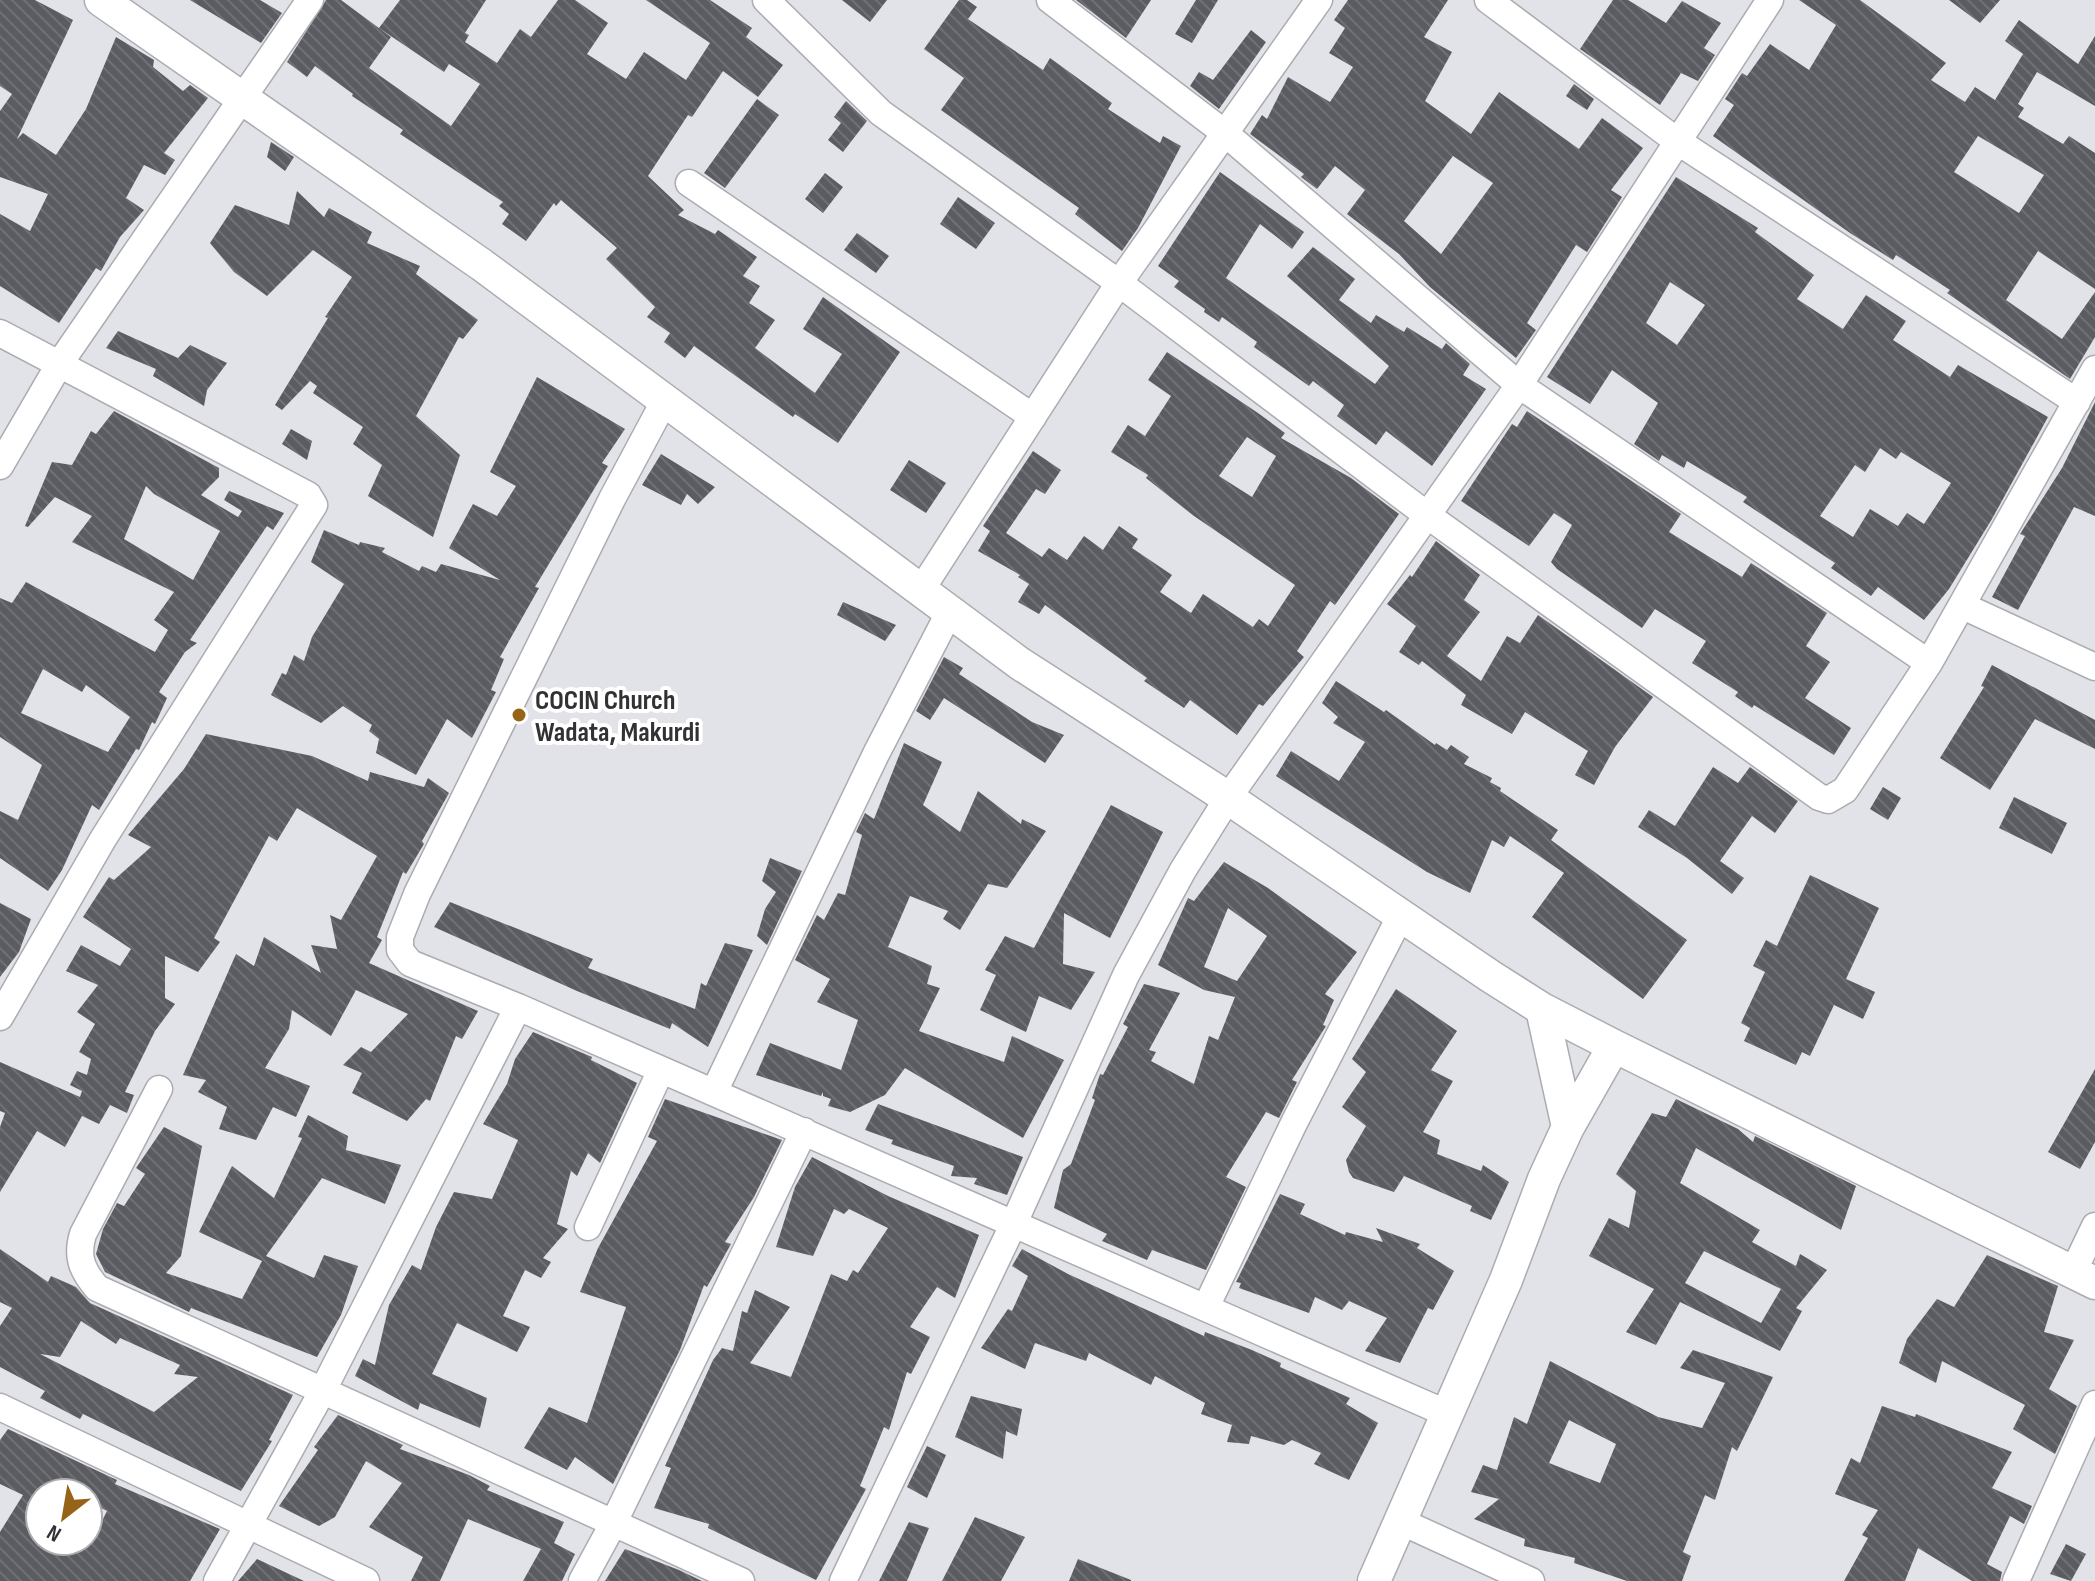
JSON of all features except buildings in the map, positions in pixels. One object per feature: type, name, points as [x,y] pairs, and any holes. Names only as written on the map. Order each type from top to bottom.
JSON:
[{"type":"street","points":[[0,466],[60,363],[310,0]]},
{"type":"street","points":[[766,0],[881,113],[1119,283],[1427,515],[1819,797],[1836,798],[1845,790],[1929,663],[2095,369]]},
{"type":"street","points":[[1050,0],[1226,134],[1519,385],[1929,663]]},
{"type":"street","points":[[921,590],[1119,283],[1319,0]]},
{"type":"street","points":[[1488,0],[1677,141],[2077,402]]},
{"type":"street","points":[[843,1581],[1014,1223],[1126,975],[1183,870],[1228,798],[1519,385],[1770,0]]},
{"type":"street","points":[[106,1],[482,265],[1019,663],[1228,798],[1542,1009],[2084,1277],[2095,1226]]},
{"type":"street","points":[[689,183],[1033,417]]},
{"type":"street","points":[[0,333],[308,495],[314,505],[103,839],[0,1017]]},
{"type":"street","points":[[665,400],[612,499],[417,894],[400,937],[400,950],[410,963],[804,1131],[1448,1414]]},
{"type":"street","points":[[1963,606],[2095,667]]},
{"type":"street","points":[[714,1092],[876,754],[950,611]]},
{"type":"street","points":[[1206,1307],[1294,1123],[1401,915]]},
{"type":"street","points":[[217,1581],[322,1392],[518,1007]]},
{"type":"street","points":[[1542,1009],[1568,1127]]},
{"type":"street","points":[[1374,1581],[1402,1522],[1568,1127],[1614,1046]]},
{"type":"street","points":[[588,1227],[661,1070]]},
{"type":"street","points":[[159,1089],[83,1234],[79,1248],[83,1271],[97,1288],[741,1581]]},
{"type":"street","points":[[582,1581],[613,1524],[804,1131]]},
{"type":"street","points":[[2016,1581],[2095,1404]]},
{"type":"street","points":[[0,1407],[366,1581]]},
{"type":"street","points":[[1402,1522],[1531,1581]]},
{"type":"place","name":"COCIN Church Wadata, Makurdi","points":[[519,715]]}]
